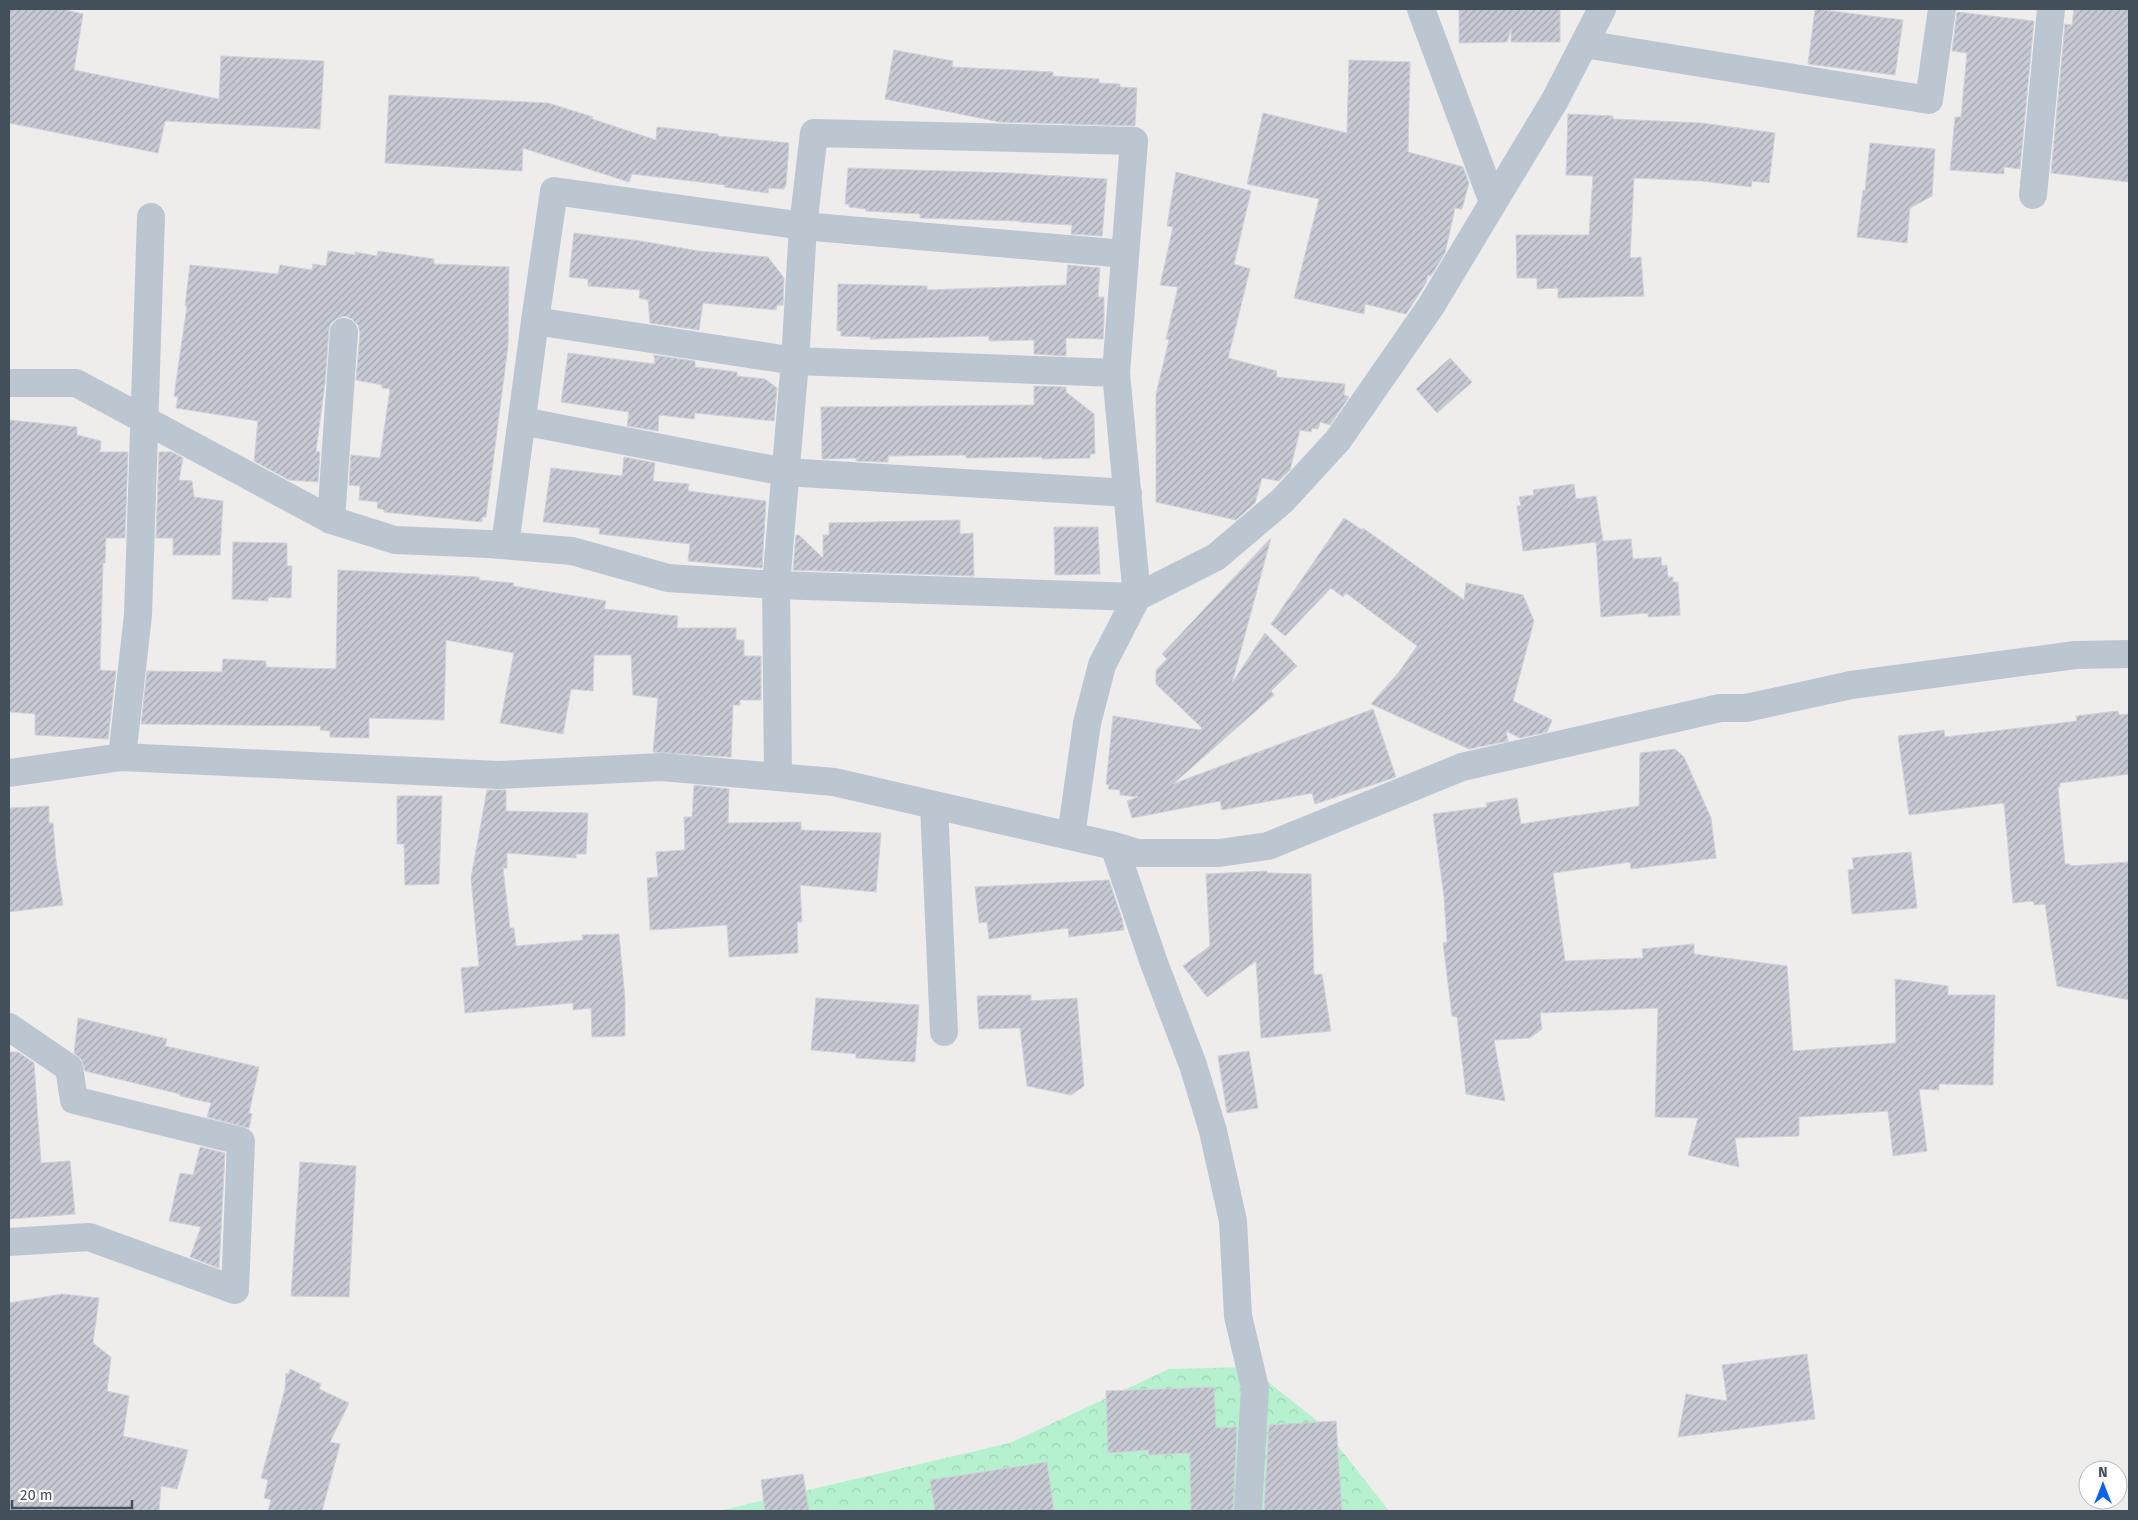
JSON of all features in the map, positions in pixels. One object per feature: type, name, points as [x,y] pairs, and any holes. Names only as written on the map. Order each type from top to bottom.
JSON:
[{"type":"street","points":[[1421,9],[1493,202]]},
{"type":"street","points":[[9,383],[76,383],[331,520],[395,540],[505,545],[572,551],[668,578],[776,585],[1138,597],[1216,557],[1283,500],[1338,440],[1431,306],[1555,100],[1602,9]]},
{"type":"street","points":[[1584,44],[1929,100],[1942,9]]},
{"type":"street","points":[[2033,195],[2051,9]]},
{"type":"street","points":[[778,777],[776,585],[795,361],[803,226],[814,133],[1134,141],[1116,373],[1138,597],[1102,665],[1087,723],[1070,836]]},
{"type":"street","points":[[505,545],[554,191],[803,226],[1125,254]]},
{"type":"street","points":[[122,757],[138,615],[151,216]]},
{"type":"street","points":[[535,321],[795,361],[1116,373]]},
{"type":"street","points":[[331,520],[344,332]]},
{"type":"street","points":[[522,421],[785,472],[1128,493]]},
{"type":"street","points":[[9,773],[122,757],[498,775],[662,767],[834,782],[1114,846],[1137,853],[1219,853],[1268,846],[1462,767],[1720,708],[1746,708],[1851,685],[2075,655],[2129,654]]},
{"type":"street","points":[[934,805],[944,1032]]},
{"type":"street","points":[[1114,846],[1154,963],[1193,1065],[1212,1131],[1232,1221],[1238,1316],[1255,1388],[1248,1511]]},
{"type":"street","points":[[9,1026],[69,1068],[74,1100],[241,1141],[235,1290],[89,1237],[9,1242]]},
{"type":"green space","points":[[1249,1367],[1320,1423],[1389,1511],[718,1511],[1010,1443],[1169,1369]]},
{"type":"building","points":[[9,9],[61,9],[83,14],[74,70],[219,99],[221,56],[324,61],[320,129],[165,121],[158,153],[9,123]]},
{"type":"building","points":[[1459,9],[1560,9],[1560,42],[1511,42],[1511,29],[1507,42],[1459,43]]},
{"type":"building","points":[[1815,9],[1903,20],[1895,75],[1808,64]]},
{"type":"building","points":[[2074,9],[2129,9],[2129,182],[2051,173],[2065,24],[2072,25]]},
{"type":"building","points":[[1957,12],[2034,21],[2020,169],[2004,167],[2004,174],[1950,170],[1955,117],[1961,117],[1967,53],[1952,51]]},
{"type":"building","points":[[894,50],[953,61],[952,67],[1053,72],[1053,76],[1099,79],[1099,83],[1120,84],[1120,87],[1137,88],[1135,126],[1000,122],[885,99]]},
{"type":"building","points":[[1349,60],[1410,62],[1408,152],[1463,167],[1469,183],[1462,209],[1455,208],[1445,253],[1431,276],[1428,275],[1426,283],[1406,314],[1365,304],[1364,314],[1294,298],[1319,199],[1247,184],[1263,113],[1347,133]]},
{"type":"building","points":[[389,95],[548,103],[656,140],[657,127],[718,134],[718,136],[789,143],[786,185],[784,189],[769,188],[768,193],[724,187],[725,185],[632,174],[629,182],[523,148],[522,171],[385,163]]},
{"type":"building","points":[[1568,114],[1613,116],[1613,119],[1702,123],[1775,133],[1769,183],[1752,181],[1751,187],[1702,181],[1634,178],[1630,258],[1641,257],[1644,296],[1558,298],[1558,288],[1537,289],[1537,278],[1517,278],[1516,235],[1589,235],[1593,176],[1566,175]]},
{"type":"building","points":[[1870,143],[1935,149],[1932,196],[1910,208],[1907,243],[1857,237],[1863,190],[1865,191]]},
{"type":"building","points":[[848,168],[1011,173],[1107,179],[1102,236],[1071,234],[1072,225],[1020,221],[920,218],[920,214],[866,211],[866,209],[849,207],[849,204],[845,204]]},
{"type":"building","points":[[1176,172],[1251,191],[1234,264],[1250,269],[1228,358],[1277,371],[1276,377],[1345,384],[1344,395],[1349,397],[1330,425],[1320,422],[1318,429],[1312,428],[1311,432],[1300,430],[1290,470],[1279,481],[1262,478],[1255,503],[1236,520],[1156,502],[1156,394],[1169,340],[1166,339],[1178,287],[1160,285],[1173,227],[1167,226]]},
{"type":"building","points":[[574,233],[641,241],[699,251],[768,257],[784,278],[783,305],[777,305],[776,310],[703,303],[699,330],[650,323],[648,300],[639,298],[640,290],[588,286],[588,279],[569,277]]},
{"type":"building","points":[[328,251],[355,255],[355,252],[377,256],[378,251],[434,259],[434,264],[509,267],[508,346],[486,517],[482,517],[482,522],[384,512],[384,510],[377,508],[378,502],[359,500],[360,486],[349,485],[351,455],[380,458],[390,389],[382,388],[382,385],[356,380],[360,333],[358,325],[352,319],[345,316],[331,323],[329,330],[325,383],[316,451],[320,452],[318,482],[289,480],[254,461],[258,421],[176,408],[178,397],[174,396],[187,306],[185,306],[190,265],[278,274],[280,265],[312,270],[313,264],[326,266]]},
{"type":"building","points":[[1068,265],[1100,268],[1098,297],[1104,297],[1104,321],[1103,339],[1066,338],[1066,356],[1034,354],[1034,340],[989,341],[989,336],[870,339],[871,337],[841,336],[841,331],[837,331],[838,284],[927,286],[927,290],[1066,285]]},
{"type":"building","points":[[568,353],[655,364],[654,355],[695,361],[695,367],[737,372],[737,376],[765,379],[777,388],[774,421],[695,413],[694,419],[659,415],[658,431],[627,426],[629,412],[561,402]]},
{"type":"building","points":[[1450,358],[1472,382],[1437,413],[1416,389]]},
{"type":"building","points":[[1034,386],[1066,387],[1066,392],[1094,414],[1095,454],[1090,454],[1090,458],[1042,459],[1042,457],[966,458],[966,455],[888,456],[888,462],[856,461],[856,458],[822,459],[821,407],[1034,405]]},
{"type":"building","points":[[9,420],[77,427],[77,435],[101,441],[100,452],[128,452],[125,538],[106,538],[105,563],[103,563],[100,670],[116,671],[108,739],[35,735],[35,714],[9,712]]},
{"type":"building","points":[[159,452],[172,452],[183,458],[179,480],[192,481],[194,497],[223,501],[220,555],[173,555],[173,538],[156,538]]},
{"type":"building","points":[[624,457],[655,463],[653,481],[689,484],[688,491],[766,501],[762,568],[688,561],[690,544],[599,534],[600,528],[543,522],[551,468],[622,476]]},
{"type":"building","points":[[1574,484],[1576,499],[1596,496],[1603,541],[1631,539],[1633,559],[1661,557],[1662,566],[1667,565],[1668,577],[1673,577],[1673,582],[1678,582],[1680,615],[1648,617],[1648,613],[1601,617],[1596,542],[1523,551],[1517,506],[1521,506],[1519,497],[1534,495],[1533,490]]},
{"type":"building","points":[[1344,518],[1362,530],[1363,528],[1464,600],[1466,583],[1523,595],[1534,621],[1513,701],[1552,720],[1547,732],[1520,738],[1506,731],[1508,741],[1469,749],[1371,704],[1399,672],[1417,646],[1346,593],[1343,597],[1331,588],[1285,636],[1271,624]]},
{"type":"building","points":[[960,520],[960,534],[973,533],[974,576],[793,570],[796,535],[799,535],[823,558],[823,535],[829,535],[829,523]]},
{"type":"building","points":[[1054,527],[1098,527],[1100,574],[1055,575]]},
{"type":"building","points":[[1271,538],[1232,683],[1265,633],[1297,666],[1271,691],[1274,695],[1173,784],[1373,709],[1396,777],[1315,804],[1312,793],[1222,810],[1220,801],[1132,818],[1127,801],[1138,797],[1120,795],[1120,790],[1108,789],[1109,785],[1106,784],[1113,716],[1200,730],[1202,728],[1156,684],[1156,670],[1167,659],[1162,654]]},
{"type":"building","points":[[233,542],[287,543],[287,566],[292,566],[291,598],[268,597],[268,601],[232,599]]},
{"type":"building","points":[[338,570],[479,577],[479,580],[514,583],[513,586],[606,601],[604,609],[678,616],[677,628],[736,628],[736,640],[744,640],[744,656],[761,656],[761,700],[740,700],[740,705],[733,705],[731,757],[653,752],[658,698],[633,695],[631,655],[594,655],[593,691],[571,689],[563,734],[500,723],[514,653],[446,640],[444,720],[369,718],[369,738],[330,737],[330,731],[320,730],[321,726],[141,724],[147,671],[222,672],[223,659],[266,661],[266,667],[336,669]]},
{"type":"building","points":[[2118,711],[2119,715],[2129,714],[2129,774],[2060,783],[2060,787],[2058,787],[2065,864],[2070,864],[2070,866],[2129,862],[2129,1000],[2057,986],[2045,904],[2034,905],[2033,901],[2013,903],[2004,803],[1909,815],[1898,736],[1944,730],[1945,737],[2077,721],[2076,716]]},
{"type":"building","points":[[1675,749],[1684,757],[1711,818],[1716,858],[1631,869],[1630,862],[1553,873],[1565,961],[1643,958],[1642,949],[1694,944],[1694,954],[1787,966],[1793,1051],[1896,1043],[1895,979],[1948,986],[1948,995],[1995,995],[1993,1085],[1939,1084],[1939,1090],[1919,1089],[1927,1151],[1893,1156],[1888,1111],[1799,1117],[1799,1136],[1735,1138],[1739,1167],[1688,1155],[1698,1118],[1655,1117],[1658,1008],[1540,1013],[1542,1029],[1530,1038],[1494,1040],[1505,1101],[1466,1094],[1457,1017],[1452,1016],[1443,943],[1447,942],[1444,897],[1433,814],[1487,807],[1486,803],[1517,798],[1521,824],[1639,806],[1640,753]]},
{"type":"building","points":[[694,785],[729,789],[728,823],[801,822],[801,830],[881,833],[876,892],[800,885],[802,922],[797,922],[798,953],[729,957],[727,925],[650,930],[647,878],[658,877],[656,852],[685,850],[684,817],[692,817]]},
{"type":"building","points":[[487,790],[506,790],[506,811],[588,813],[586,854],[576,854],[576,858],[507,853],[507,868],[503,868],[510,928],[514,928],[516,946],[583,940],[582,935],[619,934],[625,999],[625,1036],[592,1037],[591,1008],[573,1010],[573,1003],[465,1013],[461,968],[479,966],[471,878]]},
{"type":"building","points":[[397,796],[442,796],[439,884],[405,885],[404,844],[397,844]]},
{"type":"building","points":[[49,806],[49,823],[53,823],[56,860],[63,905],[9,912],[9,808]]},
{"type":"building","points":[[1911,852],[1917,908],[1852,914],[1848,870],[1854,869],[1852,858]]},
{"type":"building","points":[[1267,871],[1267,873],[1311,874],[1314,975],[1322,974],[1331,1031],[1261,1038],[1256,961],[1207,997],[1183,966],[1210,946],[1206,874]]},
{"type":"building","points":[[1109,880],[1124,930],[1069,937],[1068,928],[989,939],[987,922],[979,923],[975,887]]},
{"type":"building","points":[[1031,995],[1031,1001],[1077,998],[1084,1086],[1071,1095],[1027,1086],[1020,1028],[979,1029],[977,996]]},
{"type":"building","points":[[816,998],[919,1005],[915,1062],[856,1058],[856,1054],[811,1050]]},
{"type":"building","points":[[78,1018],[167,1039],[165,1046],[259,1067],[249,1113],[252,1114],[249,1128],[207,1117],[211,1103],[85,1071],[82,1060],[74,1053]]},
{"type":"building","points":[[1249,1051],[1258,1108],[1227,1113],[1218,1056]]},
{"type":"building","points":[[9,1052],[18,1052],[34,1063],[41,1163],[70,1161],[75,1214],[10,1219]]},
{"type":"building","points":[[200,1147],[225,1153],[219,1268],[190,1257],[201,1227],[169,1221],[180,1173],[193,1175]]},
{"type":"building","points":[[300,1162],[356,1166],[349,1297],[291,1296]]},
{"type":"building","points":[[62,1294],[99,1298],[93,1343],[111,1357],[107,1391],[129,1396],[123,1436],[188,1450],[177,1489],[161,1486],[159,1511],[9,1511],[9,1303]]},
{"type":"building","points":[[1807,1354],[1815,1419],[1678,1437],[1686,1394],[1727,1401],[1722,1365]]},
{"type":"building","points":[[290,1369],[321,1384],[319,1389],[349,1403],[330,1442],[340,1444],[322,1511],[268,1511],[271,1500],[264,1498],[268,1480],[261,1478],[285,1389],[286,1373],[289,1374]]},
{"type":"building","points":[[1214,1387],[1216,1428],[1237,1427],[1233,1511],[1191,1511],[1190,1453],[1149,1455],[1148,1450],[1108,1453],[1106,1391]]},
{"type":"building","points":[[1336,1421],[1342,1511],[1264,1511],[1269,1425]]},
{"type":"building","points":[[1047,1462],[1054,1511],[935,1511],[930,1480]]},
{"type":"building","points":[[803,1474],[809,1511],[765,1511],[761,1480]]}]
